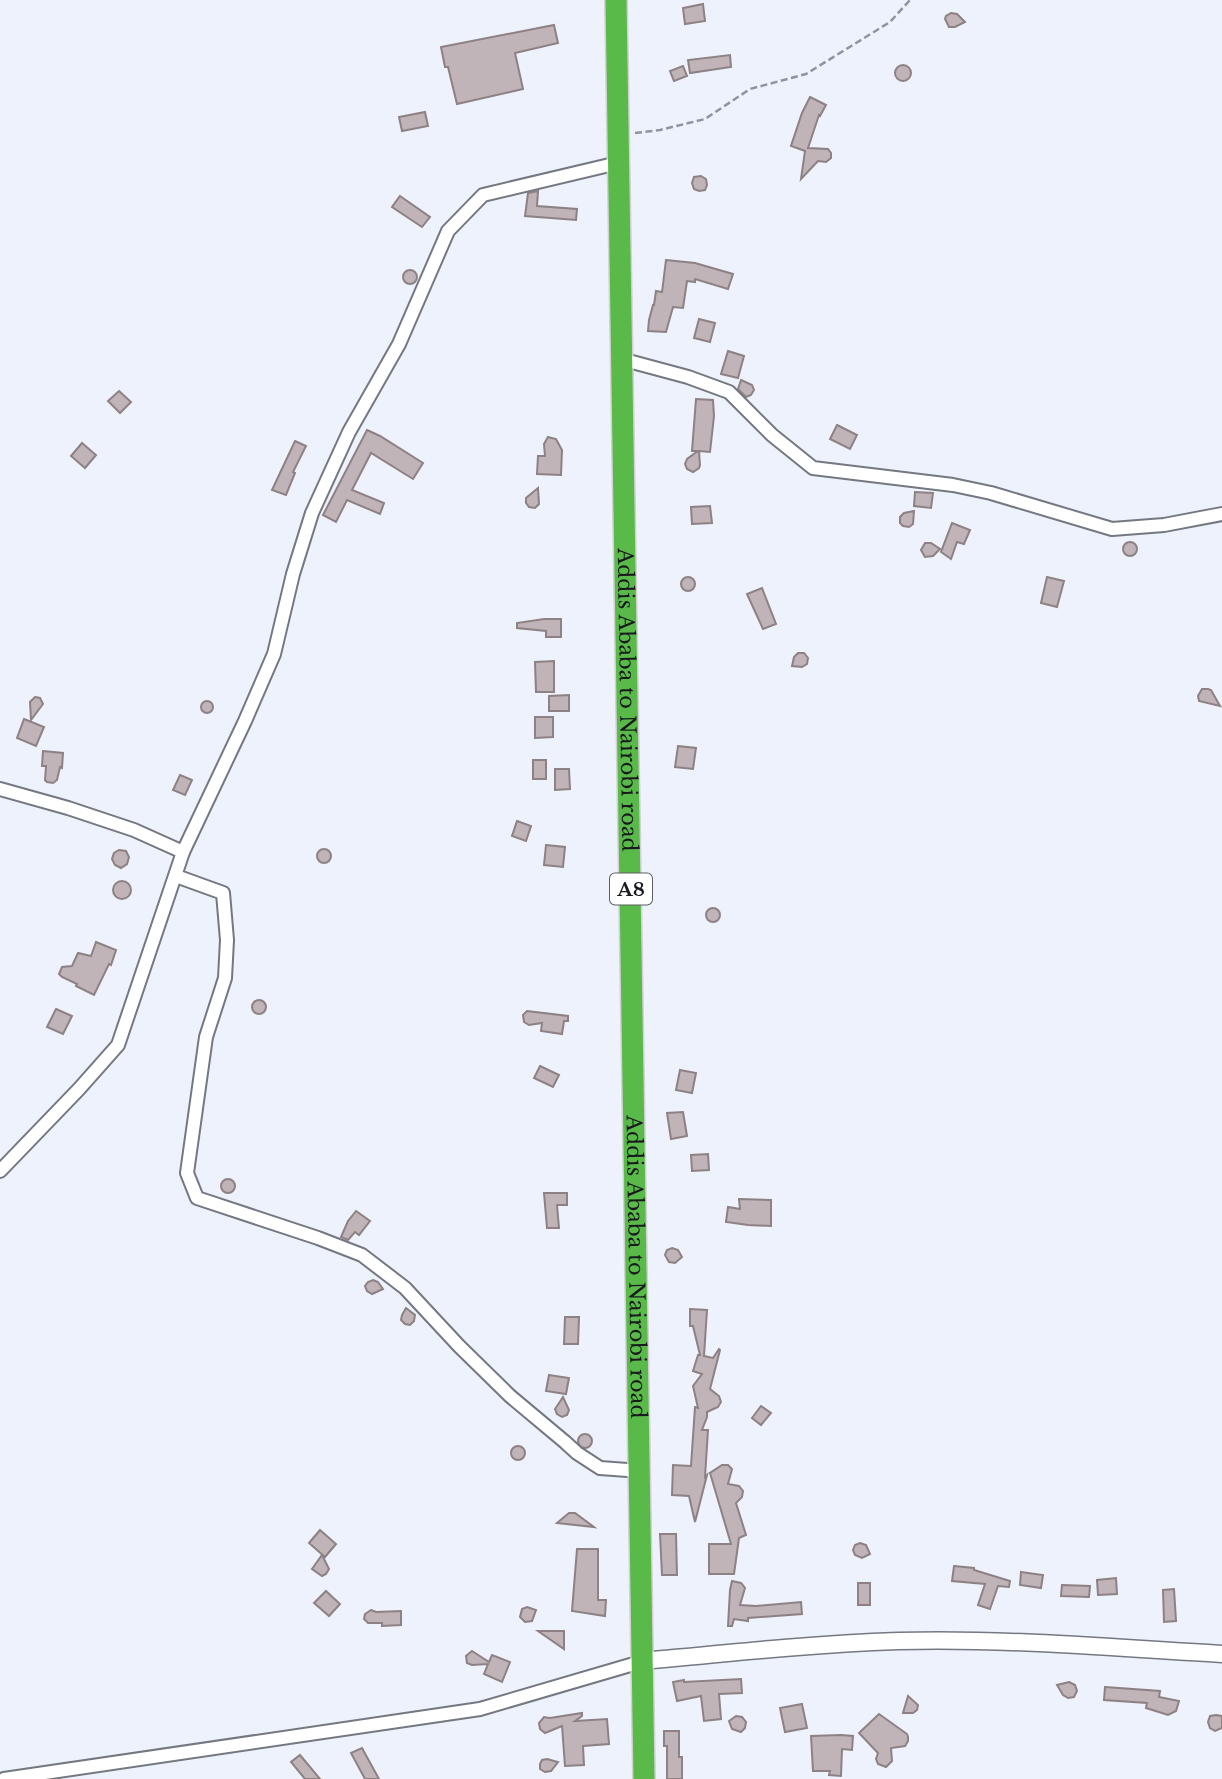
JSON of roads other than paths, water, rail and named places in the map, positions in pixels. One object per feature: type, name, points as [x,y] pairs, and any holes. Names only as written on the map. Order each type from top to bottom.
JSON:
[{"type":"highway","name":"Addis Ababa to Nairobi road","points":[[617,0],[644,1779]]},
{"type":"main road","points":[[644,1661],[897,1641],[980,1641],[1222,1654]]},
{"type":"street","points":[[0,1171],[118,1045],[183,852],[274,654],[293,574],[312,513],[349,432],[399,344],[448,231],[483,195],[618,163]]},
{"type":"street","points":[[621,359],[688,377],[729,392],[772,435],[813,468],[953,485],[991,493],[1112,529],[1164,525],[1222,514]]},
{"type":"street","points":[[0,789],[68,807],[134,830],[183,852]]},
{"type":"street","points":[[176,876],[223,893],[227,940],[225,978],[206,1037],[187,1173],[197,1198],[362,1255],[405,1288],[510,1396],[577,1453],[600,1468],[641,1472]]},
{"type":"street","points":[[4,1779],[480,1709],[644,1661]]}]
